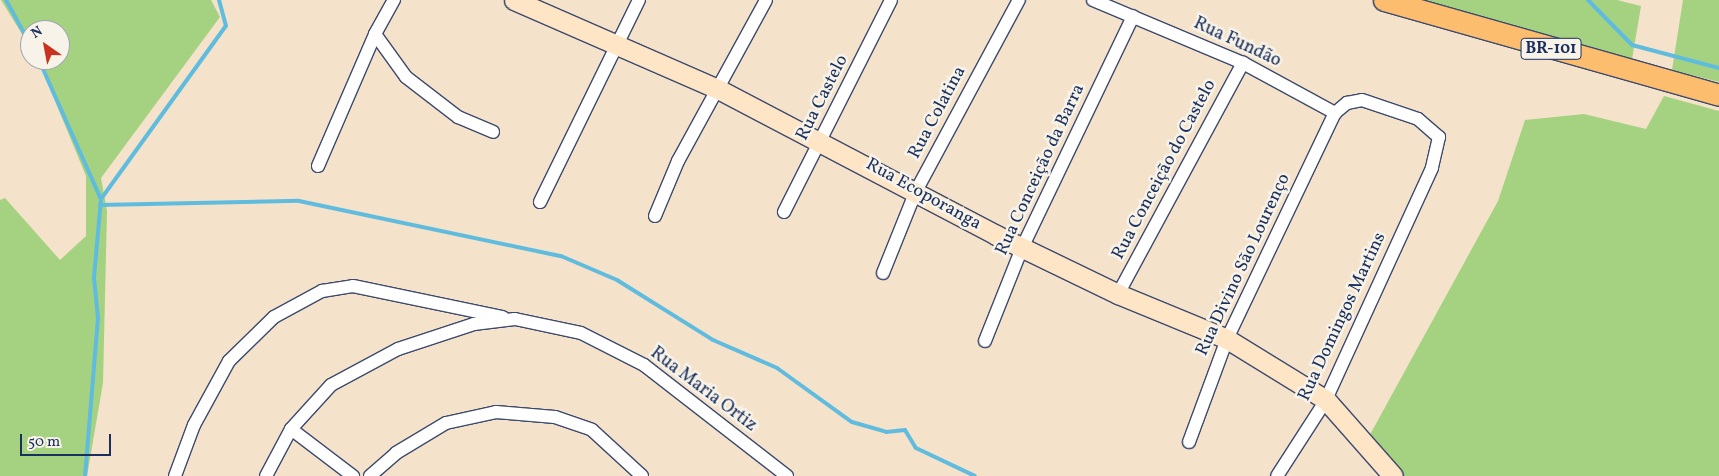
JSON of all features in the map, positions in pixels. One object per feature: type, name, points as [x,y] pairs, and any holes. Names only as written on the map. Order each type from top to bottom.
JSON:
[{"type":"main road","name":"BR-101","points":[[1384,0],[1719,95]]},
{"type":"street","points":[[318,166],[375,34],[394,0]]},
{"type":"street","name":"Rua Ecoporanga","points":[[514,0],[615,42],[720,90],[821,140],[1022,248],[1118,294],[1227,339],[1326,400],[1393,476]]},
{"type":"street","points":[[540,202],[615,42],[639,0]]},
{"type":"street","points":[[655,216],[678,161],[720,90],[766,0]]},
{"type":"street","name":"Rua Castelo","points":[[784,212],[892,0]]},
{"type":"street","name":"Rua Colatina","points":[[883,273],[916,191],[1019,0]]},
{"type":"street","name":"Rua Fundão","points":[[1093,0],[1242,63],[1338,110]]},
{"type":"street","name":"Rua Conceição da Barra","points":[[985,341],[1022,248],[1133,16]]},
{"type":"street","points":[[375,34],[406,77],[458,116],[493,132]]},
{"type":"street","name":"Rua Conceição do Castelo","points":[[1118,294],[1242,63]]},
{"type":"street","name":"Rua Domingos Martins","points":[[1277,476],[1326,400],[1432,168],[1440,144],[1429,125],[1362,100],[1338,110]]},
{"type":"street","name":"Rua Divino São Lourenço","points":[[1189,442],[1227,339],[1338,110]]},
{"type":"street","points":[[175,476],[194,425],[229,361],[274,317],[322,291],[353,286],[515,319]]},
{"type":"street","name":"Rua Maria Ortiz","points":[[266,476],[291,429],[331,386],[398,349],[474,324],[515,319],[581,333],[644,365],[785,476]]},
{"type":"street","points":[[370,476],[396,453],[446,423],[496,412],[554,417],[592,430],[642,476]]},
{"type":"street","points":[[291,429],[353,476]]},
{"type":"green space","points":[[1,0],[211,0],[220,17],[101,178],[107,211],[103,383],[87,476],[0,476],[0,200],[5,198],[60,260],[86,236],[86,176],[42,70],[70,70],[70,20],[20,20],[20,31]]},
{"type":"green space","points":[[1409,0],[1617,0],[1641,6],[1632,59]]},
{"type":"green space","points":[[1683,0],[1719,0],[1719,82],[1672,70]]},
{"type":"green space","points":[[1664,96],[1719,111],[1719,476],[1389,476],[1366,442],[1498,201],[1525,120],[1584,114],[1646,129]]},
{"type":"waterway","points":[[6,0],[20,26]]},
{"type":"waterway","points":[[101,199],[226,26],[219,0]]},
{"type":"waterway","points":[[1588,0],[1632,45],[1719,68]]},
{"type":"waterway","points":[[43,70],[101,199],[94,278],[98,318],[85,476]]},
{"type":"waterway","points":[[100,205],[299,201],[561,256],[617,280],[713,340],[777,368],[852,422],[886,432],[905,430],[916,448],[975,476]]}]
